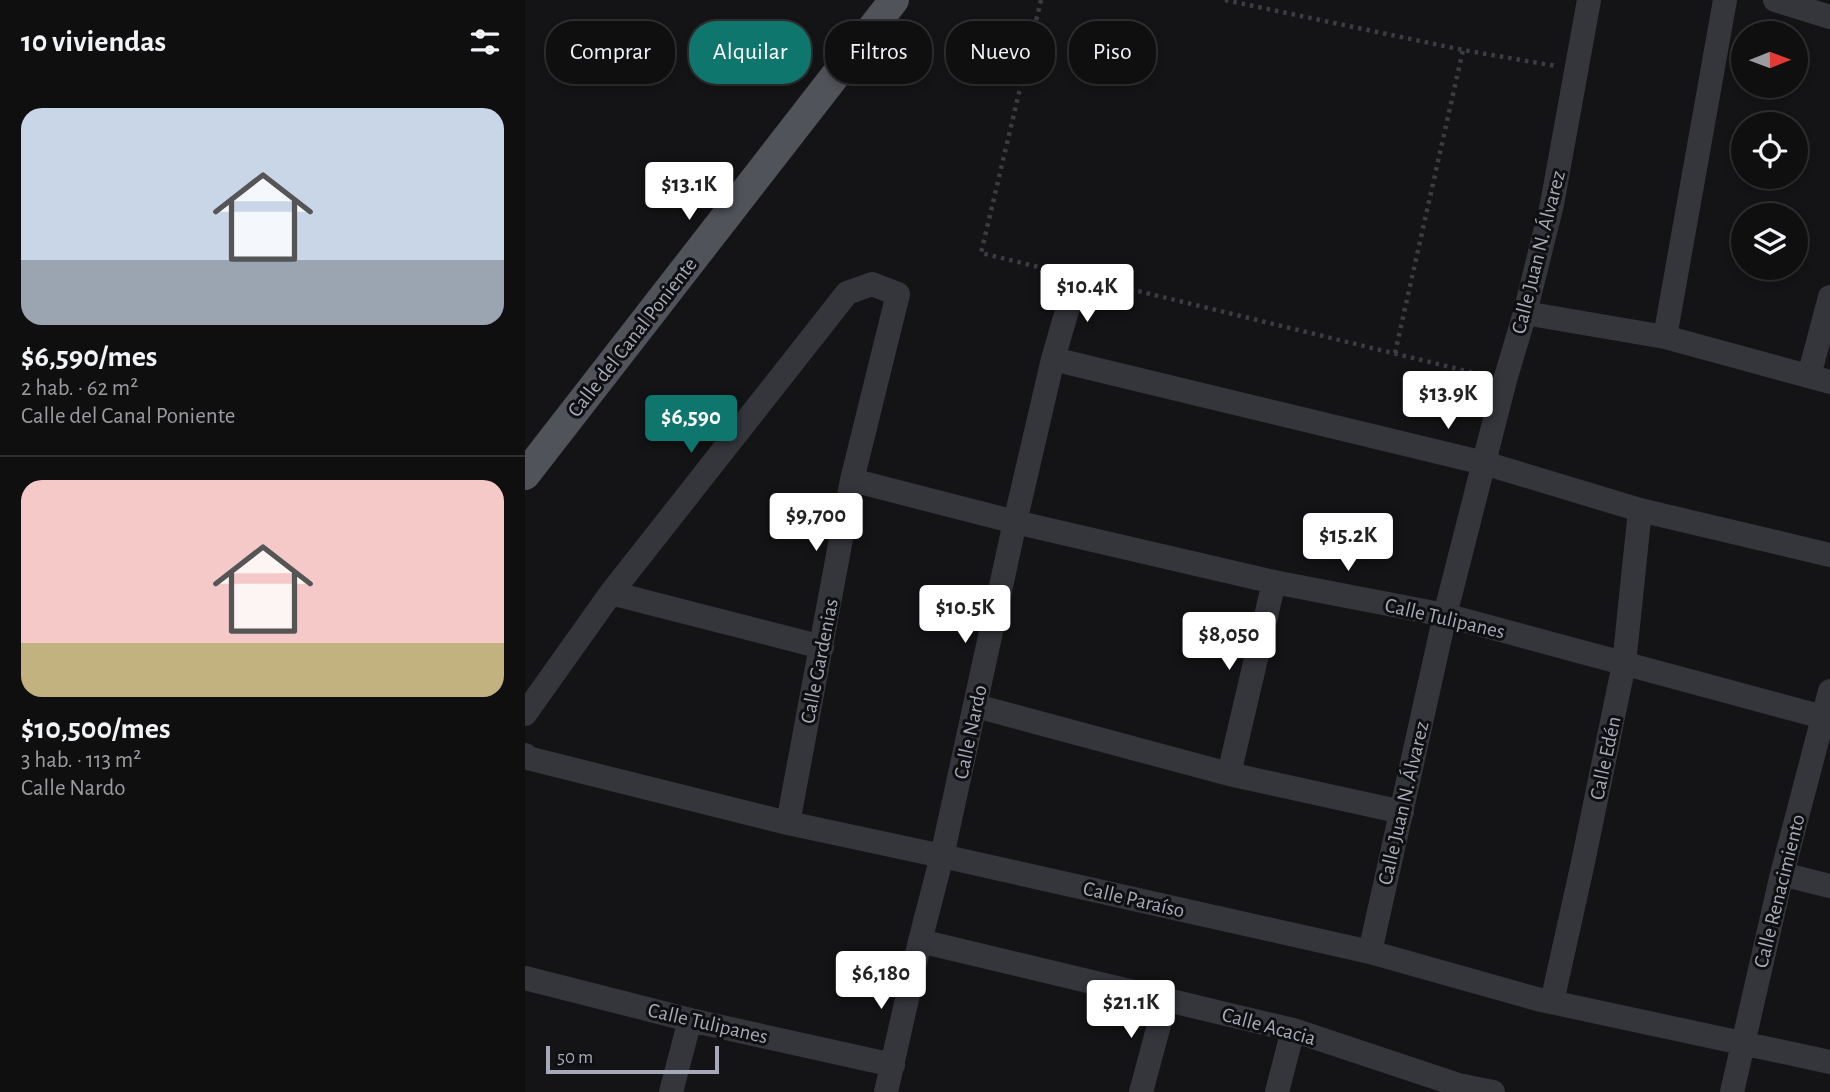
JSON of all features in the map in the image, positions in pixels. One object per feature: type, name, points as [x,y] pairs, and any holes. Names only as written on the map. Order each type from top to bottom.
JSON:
[{"type":"main road","name":"Calle del Canal Poniente","points":[[525,475],[894,0]]},
{"type":"street","name":"Calle Juan N. Álvarez","points":[[1370,952],[1445,615],[1552,204],[1589,0]]},
{"type":"street","points":[[1665,337],[1725,0]]},
{"type":"street","points":[[1775,0],[1830,17]]},
{"type":"street","name":"Calle Nardo","points":[[886,1092],[942,856],[1053,359],[1077,276]]},
{"type":"street","name":"Calle Gardenias","points":[[611,593],[847,293],[872,284],[898,294],[852,480],[788,823]]},
{"type":"street","points":[[1525,313],[1665,337],[1819,379],[1830,297]]},
{"type":"street","points":[[1053,359],[1484,463],[1640,510],[1830,555]]},
{"type":"street","name":"Calle Tulipanes","points":[[852,480],[1015,522],[1274,582],[1445,615],[1827,718]]},
{"type":"street","name":"Calle Edén","points":[[1552,1002],[1624,664],[1640,510]]},
{"type":"street","points":[[1229,774],[1274,582]]},
{"type":"street","points":[[525,713],[611,593],[822,647]]},
{"type":"street","name":"Calle Renacimiento","points":[[1732,1092],[1782,874],[1827,718],[1830,691]]},
{"type":"street","points":[[976,706],[1229,774],[1402,812]]},
{"type":"street","name":"Calle Paraíso","points":[[525,755],[527,758],[788,823],[1370,952],[1552,1002],[1830,1062]]},
{"type":"street","points":[[1782,874],[1830,886]]},
{"type":"street","name":"Calle Acacia","points":[[920,941],[1293,1030],[1457,1088],[1493,1092]]},
{"type":"street","name":"Calle Tulipanes","points":[[525,978],[690,1020],[893,1065]]},
{"type":"street","points":[[1141,1092],[1165,999]]},
{"type":"street","points":[[671,1092],[690,1020]]},
{"type":"street","points":[[1277,1092],[1293,1030]]},
{"type":"path","points":[[1041,0],[981,253],[1505,380]]},
{"type":"path","points":[[1225,0],[1464,50],[1578,70]]},
{"type":"path","points":[[1395,353],[1464,50]]}]
